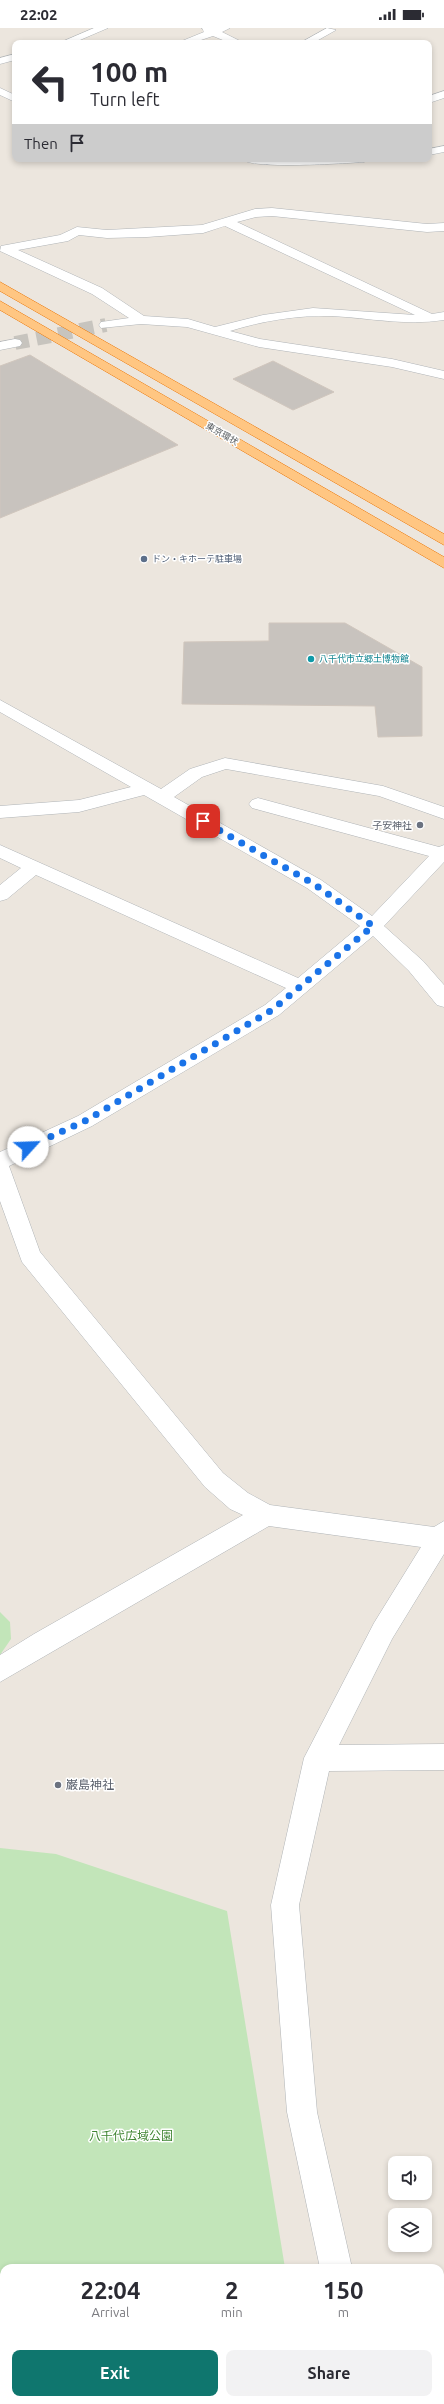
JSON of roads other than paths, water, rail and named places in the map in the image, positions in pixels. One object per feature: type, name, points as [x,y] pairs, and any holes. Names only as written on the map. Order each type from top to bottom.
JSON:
[{"type":"highway","name":"東京環状","points":[[0,286],[444,540]]},
{"type":"highway","name":"東京環状","points":[[0,305],[444,563]]},
{"type":"street","points":[[72,40],[103,28]]},
{"type":"street","points":[[203,28],[232,40]]},
{"type":"street","points":[[192,40],[215,33],[225,28]]},
{"type":"street","points":[[311,40],[331,30]]},
{"type":"street","points":[[0,61],[12,58]]},
{"type":"street","points":[[0,90],[12,96]]},
{"type":"street","points":[[432,99],[444,94]]},
{"type":"street","points":[[432,151],[444,149]]},
{"type":"street","points":[[141,320],[97,291],[5,249],[64,238],[77,231],[107,234],[147,234],[203,229],[255,213],[272,212],[427,228],[444,227]]},
{"type":"street","points":[[226,222],[438,317]]},
{"type":"street","points":[[214,331],[248,320],[299,313],[345,312],[407,318],[438,317]]},
{"type":"street","points":[[106,325],[141,320],[188,323],[259,343],[392,363],[444,375]]},
{"type":"street","points":[[0,346],[15,343]]},
{"type":"street","points":[[0,705],[314,884],[373,926],[416,966],[443,997]]},
{"type":"street","points":[[161,798],[196,773],[225,762],[383,791],[444,813]]},
{"type":"street","points":[[0,812],[79,806],[145,789]]},
{"type":"street","points":[[0,1160],[85,1121],[272,1010],[373,926],[442,852],[258,804]]},
{"type":"street","points":[[0,851],[300,987]]},
{"type":"street","points":[[0,895],[35,866]]},
{"type":"street","points":[[0,1170],[30,1256],[214,1480],[239,1501],[266,1515],[443,1537],[383,1631],[318,1758],[285,1905],[302,2112],[335,2264]]},
{"type":"street","points":[[0,1670],[43,1642],[266,1515]]},
{"type":"street","points":[[318,1758],[444,1757]]},
{"type":"tunnel","points":[[15,343],[106,325]]},
{"type":"place","name":"ドン・キホーテ駐車場","points":[[144,559]]},
{"type":"place","name":"八千代市立郷土博物館","points":[[311,659]]},
{"type":"place","name":"子安神社","points":[[420,825]]},
{"type":"place","name":"巌島神社","points":[[58,1785]]},
{"type":"park label","name":"八千代広域公園","points":[[131,2136]]}]
